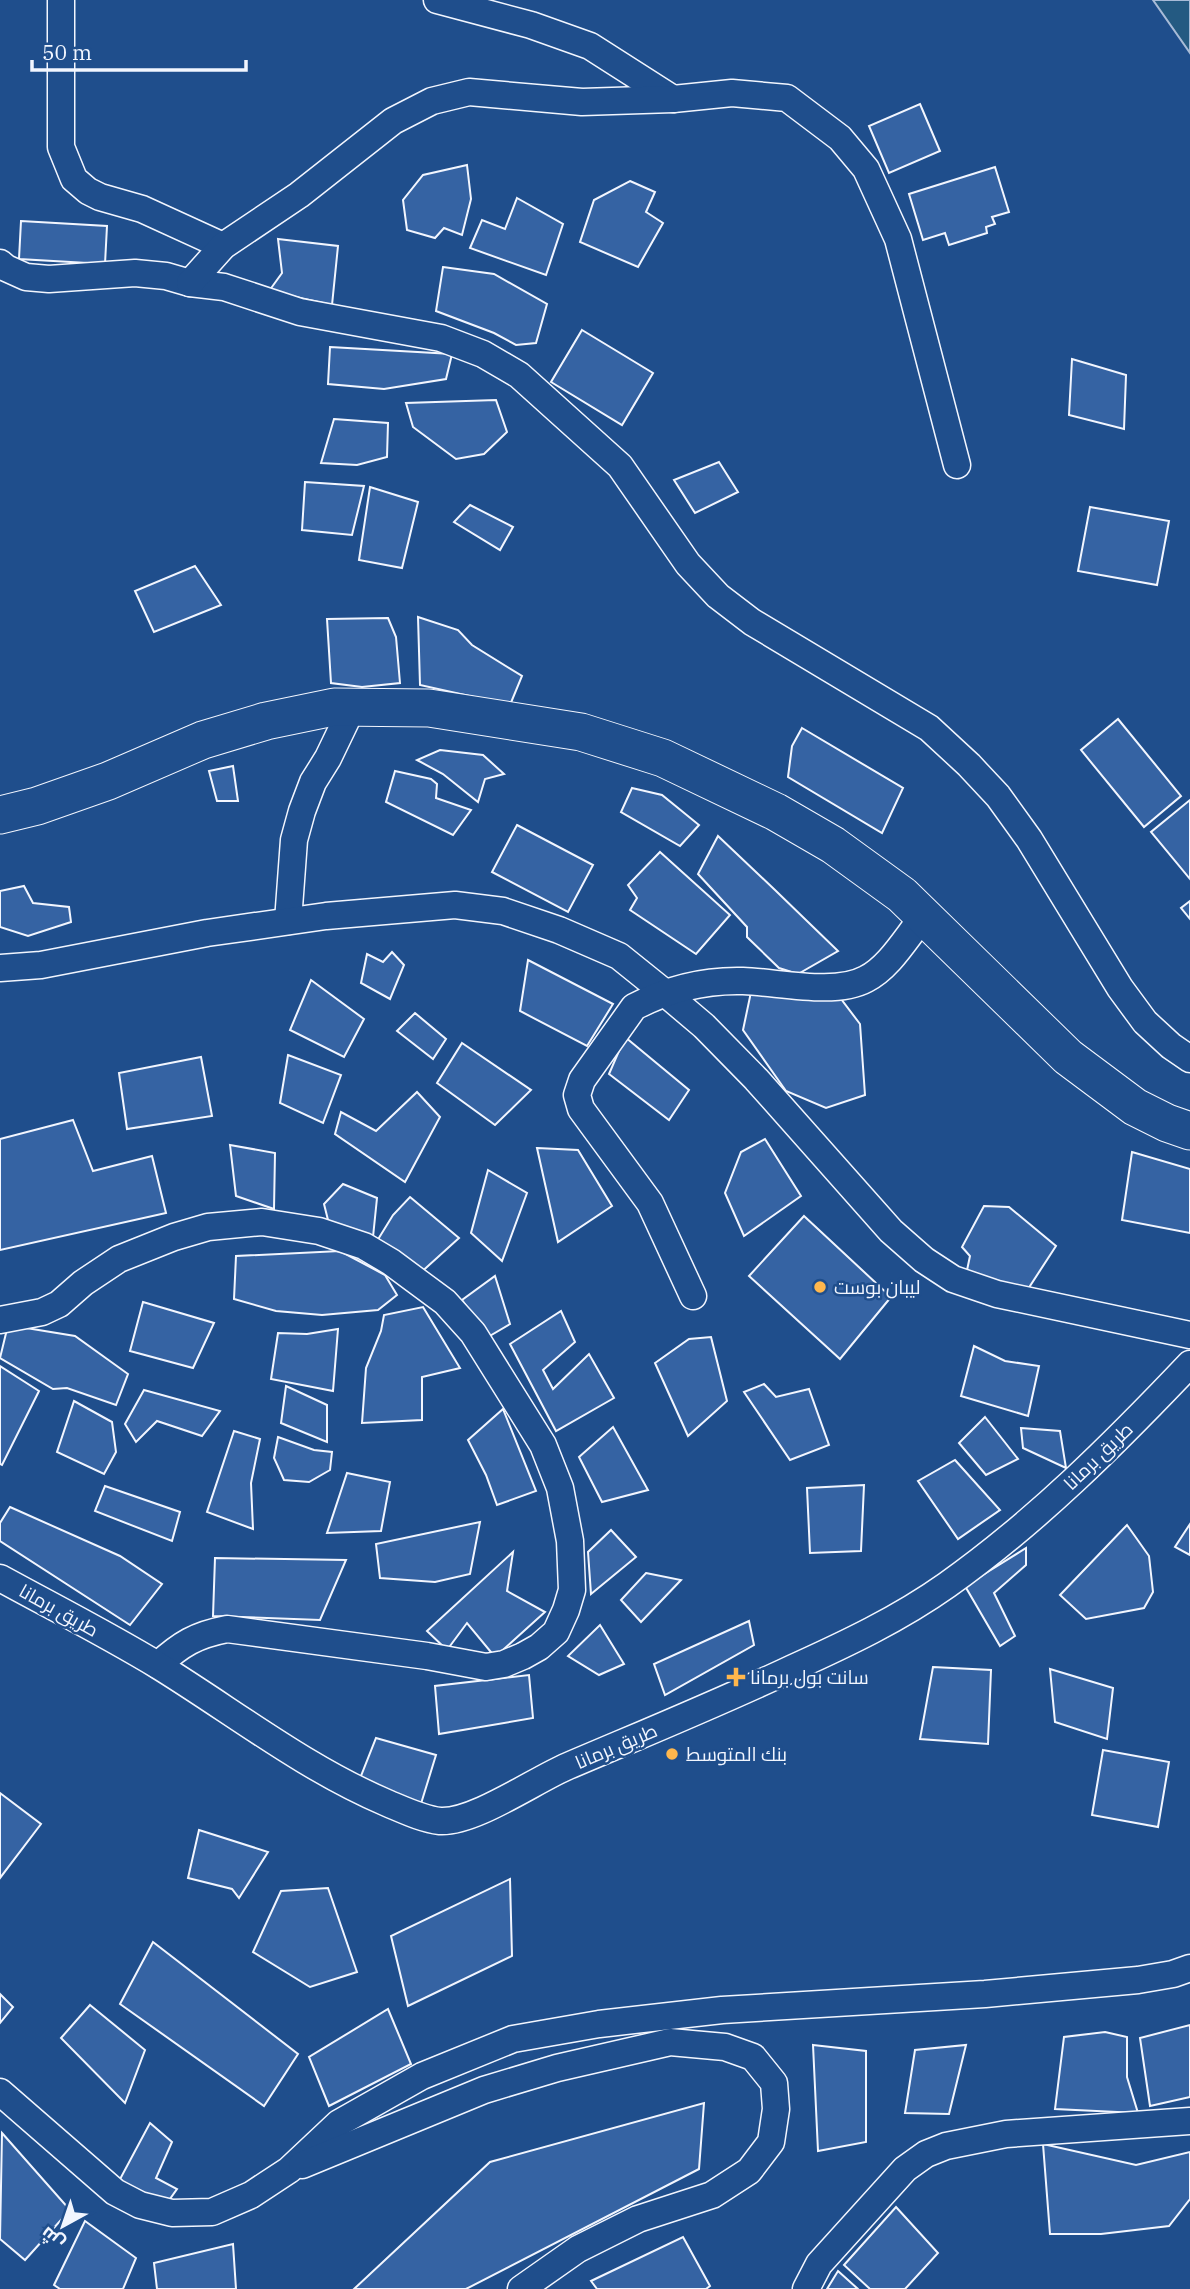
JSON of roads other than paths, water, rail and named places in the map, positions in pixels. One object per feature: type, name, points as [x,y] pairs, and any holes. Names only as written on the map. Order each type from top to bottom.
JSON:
[{"type":"main road","points":[[0,816],[108,781],[203,740],[267,721],[334,707],[429,708],[581,732],[663,758],[776,812],[833,845],[902,895],[1069,1057],[1135,1107],[1190,1131]]},
{"type":"street","points":[[61,0],[61,147],[74,179],[100,197],[142,209],[223,246]]},
{"type":"street","points":[[437,0],[531,25],[590,46],[673,99]]},
{"type":"street","points":[[190,283],[223,246],[299,195],[393,121],[432,101],[469,92],[582,102],[673,99],[732,93],[788,98],[840,138],[866,169],[898,239],[957,465]]},
{"type":"street","points":[[0,263],[26,276],[49,279],[135,273],[224,287],[323,318],[441,338],[483,354],[519,375],[620,466],[688,564],[718,596],[752,622],[929,728],[969,765],[999,796],[1029,839],[1120,988],[1145,1022],[1190,1059]]},
{"type":"street","points":[[288,922],[294,840],[302,811],[313,782],[353,706]]},
{"type":"street","points":[[0,968],[41,965],[207,933],[288,922],[455,905],[503,911],[559,930],[619,956],[665,993],[704,1026],[756,1079],[891,1231],[924,1260],[953,1279],[997,1294],[1190,1335]]},
{"type":"street","points":[[692,1296],[650,1203],[587,1120],[577,1095],[582,1080],[634,1007],[665,993],[701,982],[742,981],[837,986],[853,984],[867,979],[881,968],[924,916]]},
{"type":"street","points":[[0,1320],[42,1312],[59,1304],[83,1283],[119,1259],[197,1230],[262,1222],[319,1231],[364,1246],[391,1262],[445,1302],[473,1332],[543,1446],[560,1488],[570,1541],[572,1590],[556,1632],[540,1647],[504,1664],[486,1667],[427,1656],[227,1629],[201,1634],[178,1647],[158,1665]]},
{"type":"street","name":"طريق برمانا","points":[[0,1578],[158,1665],[308,1763],[361,1792],[418,1816],[442,1821],[476,1813],[544,1776],[744,1691],[863,1636],[944,1587],[996,1549],[1044,1508],[1190,1364]]},
{"type":"street","points":[[0,2092],[115,2192],[140,2205],[172,2213],[212,2212],[251,2195],[289,2170],[339,2123],[422,2076],[513,2039],[599,2024],[708,2012],[985,1994],[1138,1980],[1173,1975],[1190,1968]]},
{"type":"street","points":[[289,2170],[484,2090],[557,2068],[670,2042],[725,2047],[753,2057],[774,2083],[776,2109],[771,2142],[749,2171],[712,2195],[638,2219],[578,2249],[521,2289]]},
{"type":"street","points":[[806,2289],[819,2264],[905,2169],[926,2154],[1006,2134],[1190,2121]]},
{"type":"place","name":"ليبان بوست","points":[[820,1287]]},
{"type":"place","name":"سانت بول برمانا","points":[[736,1677]]},
{"type":"place","name":"بنك المتوسط","points":[[672,1754]]}]
